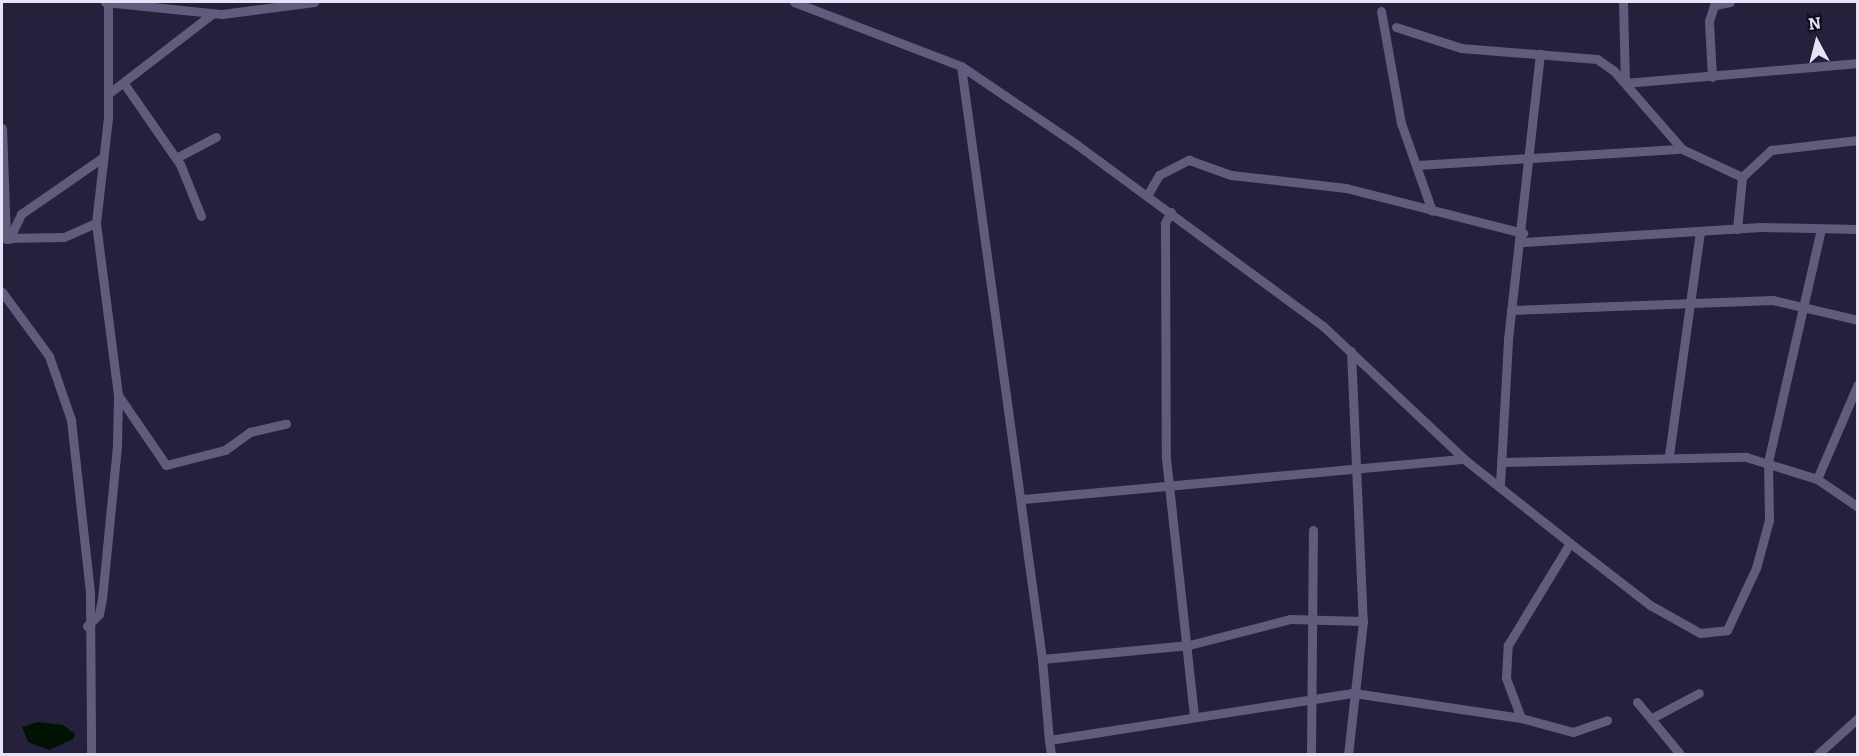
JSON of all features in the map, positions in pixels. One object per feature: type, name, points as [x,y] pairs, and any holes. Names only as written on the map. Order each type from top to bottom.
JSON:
[{"type":"street","points":[[87,626],[99,614],[102,599],[118,395],[96,223],[108,94],[106,2],[212,14],[314,2]]},
{"type":"street","points":[[795,2],[961,66],[1148,194],[1351,351],[1464,459],[1500,484],[1570,543],[1678,622],[1700,633],[1727,630],[1756,568],[1769,520],[1768,462],[1821,229]]},
{"type":"street","points":[[1623,2],[1625,83]]},
{"type":"street","points":[[1712,77],[1709,21],[1715,3],[1730,2]]},
{"type":"street","points":[[1381,11],[1401,123],[1432,211]]},
{"type":"street","points":[[108,94],[125,85],[212,14]]},
{"type":"street","points":[[1396,27],[1461,48],[1597,59],[1625,83],[1682,149],[1742,177]]},
{"type":"street","points":[[1500,484],[1512,310],[1523,237],[1527,156],[1540,54]]},
{"type":"street","points":[[1625,83],[1857,63]]},
{"type":"street","points":[[961,66],[1023,499],[1051,754]]},
{"type":"street","points":[[125,85],[176,158],[201,216]]},
{"type":"street","points":[[2,128],[5,238]]},
{"type":"street","points":[[176,158],[216,137]]},
{"type":"street","points":[[1737,229],[1742,177],[1772,150],[1857,140]]},
{"type":"street","points":[[1417,165],[1527,156],[1576,159],[1682,149]]},
{"type":"street","points":[[5,238],[21,214],[102,158]]},
{"type":"street","points":[[1148,194],[1159,175],[1189,160],[1231,175],[1346,188],[1523,237],[1737,229],[1857,229]]},
{"type":"street","points":[[1171,212],[1165,223],[1164,340],[1168,486],[1189,645],[1194,715]]},
{"type":"street","points":[[5,238],[64,237],[96,223]]},
{"type":"street","points":[[1669,455],[1693,302],[1700,231]]},
{"type":"street","points":[[2,292],[61,380],[82,493],[87,626],[93,666],[91,754]]},
{"type":"street","points":[[1512,310],[1693,302],[1805,304],[1857,320]]},
{"type":"street","points":[[1348,754],[1364,621],[1359,470],[1351,351]]},
{"type":"street","points":[[1817,479],[1853,411],[1857,384]]},
{"type":"street","points":[[118,395],[166,465],[225,450],[249,432],[286,424]]},
{"type":"street","points":[[1501,462],[1579,464],[1669,455],[1768,462],[1817,479],[1857,507]]},
{"type":"street","points":[[1023,499],[1464,459]]},
{"type":"street","points":[[1311,754],[1313,530]]},
{"type":"street","points":[[1521,718],[1506,678],[1508,645],[1570,543]]},
{"type":"street","points":[[1042,659],[1189,645],[1290,619],[1364,621]]},
{"type":"street","points":[[1049,740],[1194,715],[1354,693],[1521,718],[1573,732],[1607,720]]},
{"type":"street","points":[[1652,718],[1699,693]]},
{"type":"street","points":[[1637,702],[1680,754]]},
{"type":"street","points":[[1818,754],[1857,718]]},
{"type":"shaded area","points":[[37,722],[63,725],[75,734],[73,739],[49,750],[28,742],[22,727]]}]
